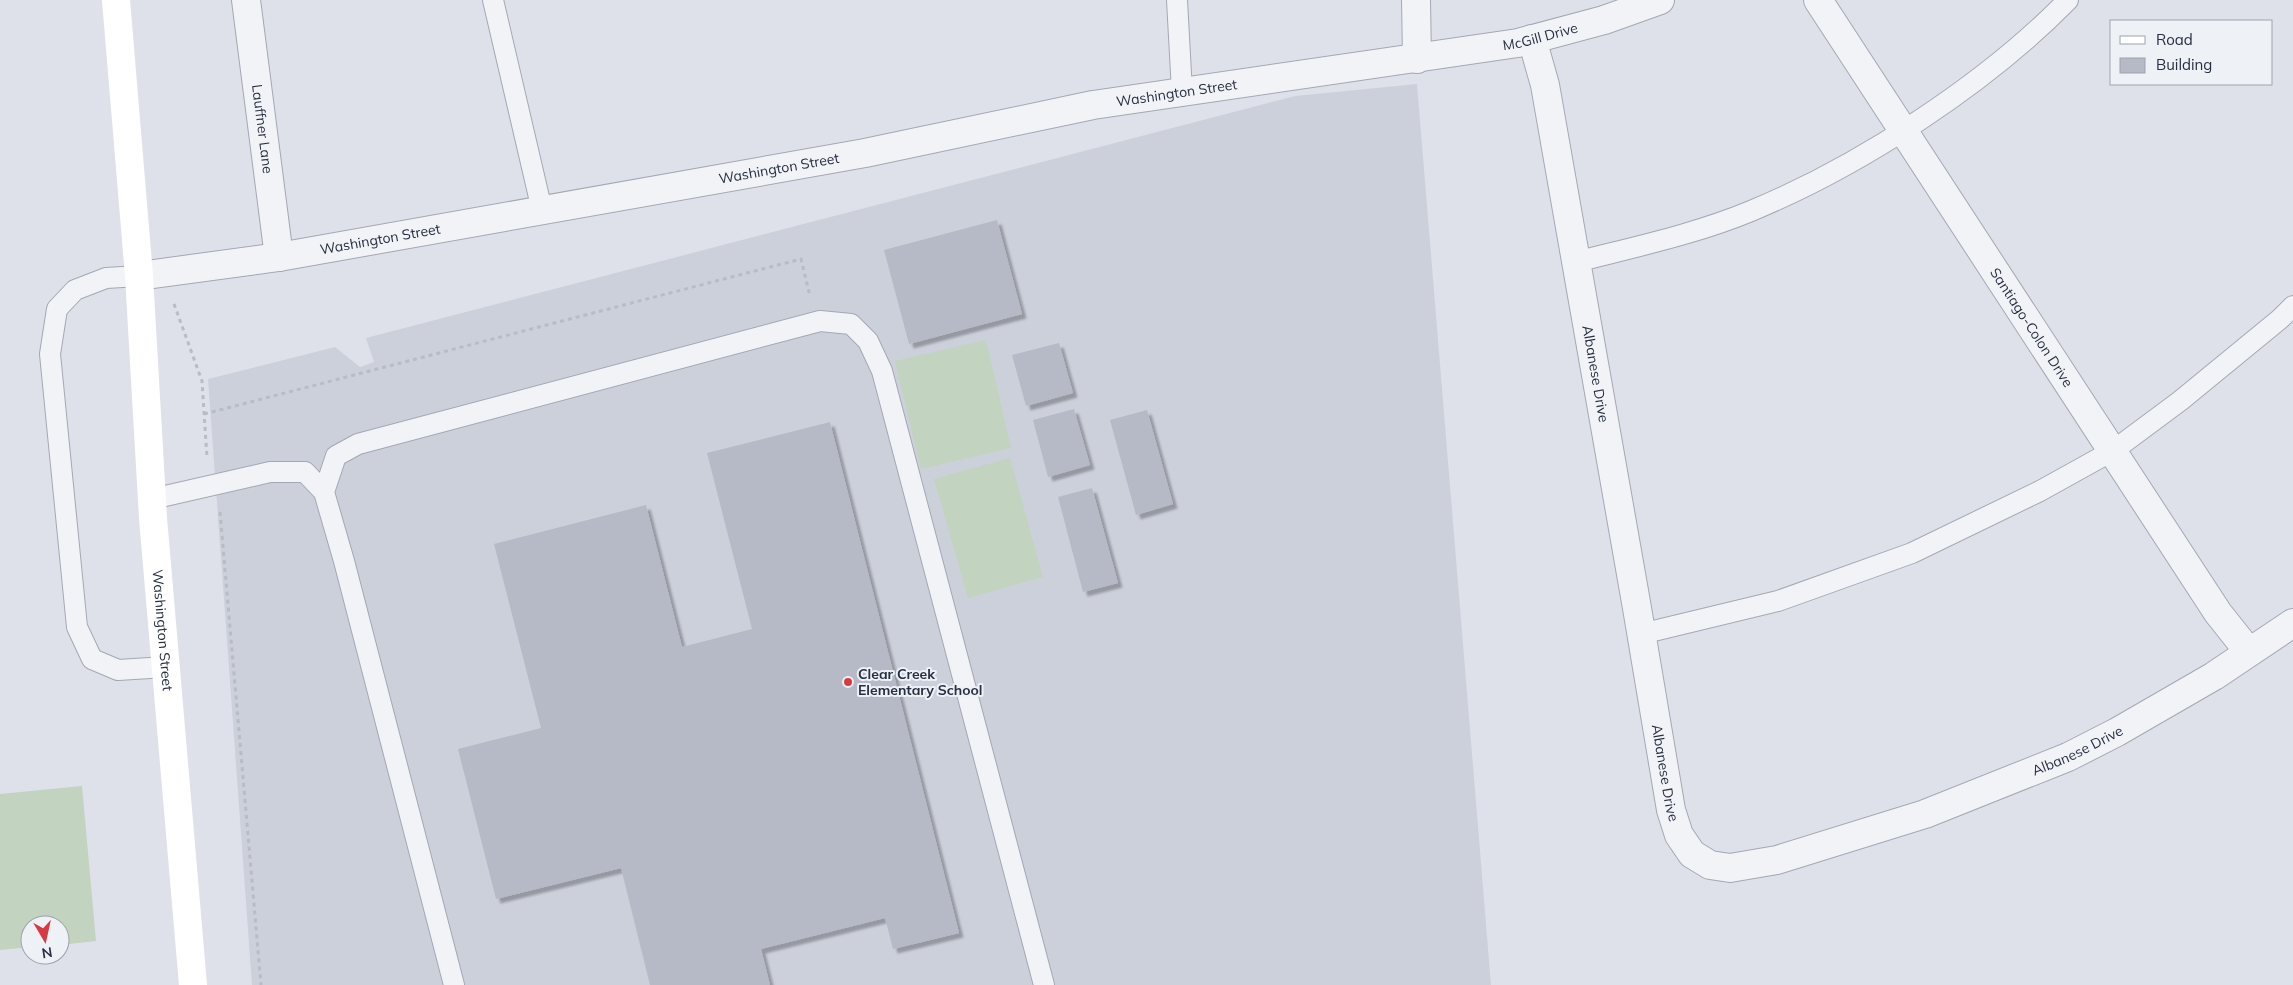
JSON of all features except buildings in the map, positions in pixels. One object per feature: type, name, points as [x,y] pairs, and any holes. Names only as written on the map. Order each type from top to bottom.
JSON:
[{"type":"street","name":"Washington Street","points":[[116,0],[139,276],[152,499],[193,985]]},
{"type":"street","name":"Lauffner Lane","points":[[246,0],[279,257]]},
{"type":"street","points":[[1416,0],[1418,59]]},
{"type":"street","name":"McGill Drive","points":[[1418,59],[1532,39],[1604,20],[1660,0]]},
{"type":"street","name":"Santiago-Colon Drive","points":[[1818,0],[2114,450],[2218,613],[2249,652]]},
{"type":"street","name":"Albanese Drive","points":[[1532,39],[1545,85],[1642,634],[1671,810],[1679,835],[1692,854],[1710,865],[1730,868],[1777,860],[1925,814],[2068,757],[2117,732],[2214,676],[2293,622]]},
{"type":"street","name":"Washington Street","points":[[139,276],[279,257],[865,153],[1093,105],[1418,59]]},
{"type":"lane","points":[[493,0],[542,210]]},
{"type":"lane","points":[[1177,0],[1182,92]]},
{"type":"lane","points":[[1576,262],[1657,242],[1750,212],[1833,172],[1903,130],[1987,72],[2068,0]]},
{"type":"lane","points":[[139,276],[106,278],[76,290],[57,310],[50,354],[77,627],[92,658],[118,670],[166,667]]},
{"type":"lane","points":[[1642,634],[1778,601],[1912,552],[2040,491],[2114,450],[2180,401],[2280,319],[2293,306]]},
{"type":"lane","points":[[324,492],[336,456],[358,444],[816,322],[851,324],[868,341],[882,371],[1044,985]]},
{"type":"lane","points":[[152,499],[270,472],[304,472],[324,492],[344,561],[454,985]]},
{"type":"path","points":[[204,414],[801,259],[816,322]]},
{"type":"shaded area","name":"Clear Creek Elementary School","points":[[1417,84],[1491,985],[252,985],[208,379],[335,347],[360,367],[374,362],[366,338],[1295,96]]},
{"type":"green space","points":[[986,340],[1011,448],[921,469],[895,361]]},
{"type":"green space","points":[[1010,458],[1043,577],[968,598],[934,479]]},
{"type":"green space","points":[[82,786],[96,941],[70,944],[70,915],[20,915],[20,948],[0,950],[0,794]]},
{"type":"place","name":"Clear Creek Elementary School","points":[[848,682]]}]
